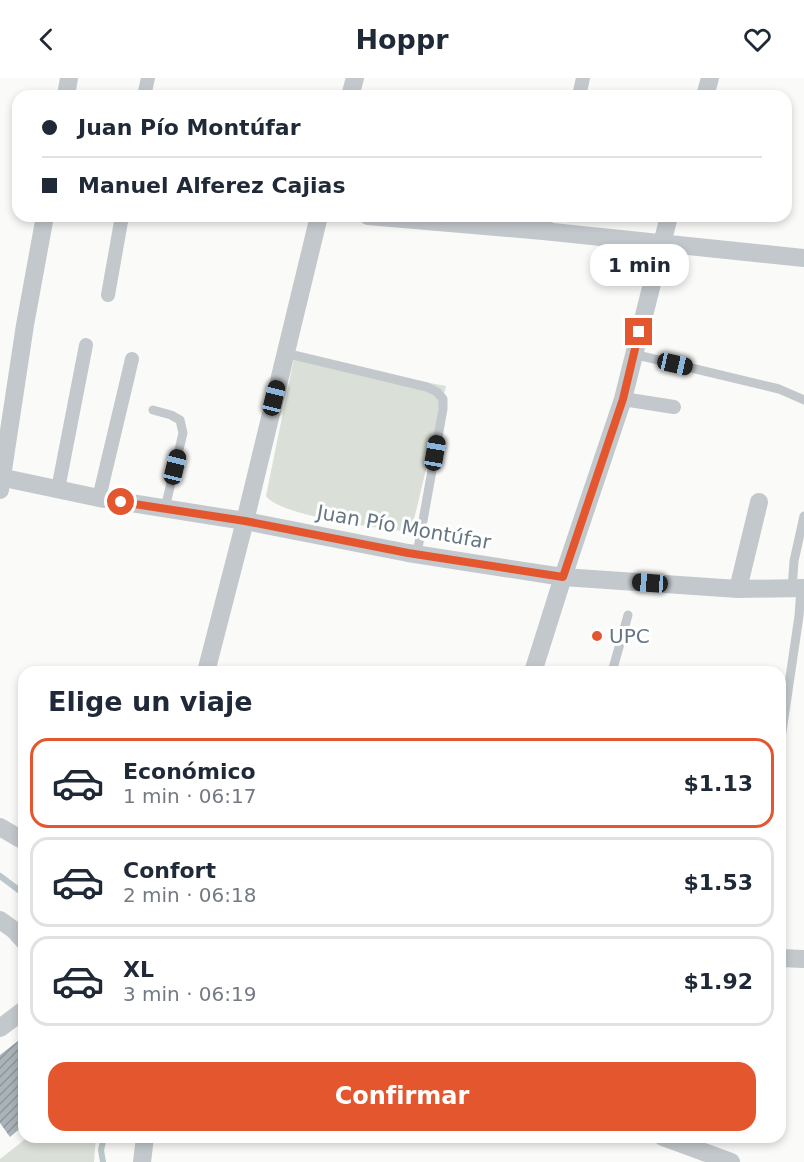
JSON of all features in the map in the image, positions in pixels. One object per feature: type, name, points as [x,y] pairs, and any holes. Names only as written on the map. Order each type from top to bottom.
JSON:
[{"type":"street","points":[[1,481],[25,325],[44,222]]},
{"type":"street","points":[[108,295],[121,222]]},
{"type":"street","points":[[208,666],[318,222]]},
{"type":"street","points":[[520,222],[545,223],[660,244],[804,258]]},
{"type":"street","points":[[535,666],[623,399],[667,222]]},
{"type":"street","points":[[58,489],[86,345]]},
{"type":"street","points":[[99,498],[132,359]]},
{"type":"street","points":[[623,399],[674,407]]},
{"type":"street","name":"Juan Pío Montúfar","points":[[1,481],[245,521],[417,554],[563,577],[738,590],[799,588]]},
{"type":"street","points":[[738,590],[759,502]]},
{"type":"street","points":[[0,827],[18,838]]},
{"type":"street","points":[[0,920],[18,934]]},
{"type":"street","points":[[786,958],[804,959]]},
{"type":"street","points":[[0,1028],[18,1014]]},
{"type":"street","points":[[142,1162],[144,1143]]},
{"type":"street","points":[[679,1143],[731,1162]]},
{"type":"lane","points":[[285,353],[427,387],[437,392],[443,399],[417,554]]},
{"type":"lane","points":[[633,354],[779,389],[804,400]]},
{"type":"lane","points":[[153,410],[180,420],[183,433],[165,508]]},
{"type":"lane","points":[[786,704],[799,616],[799,588],[794,561],[804,516]]},
{"type":"lane","points":[[614,666],[628,615]]},
{"type":"shaded area","points":[[294,358],[446,386],[411,532],[357,525],[310,515],[290,510],[266,496]]},
{"type":"shaded area","points":[[20,1143],[96,1143],[94,1162],[0,1162],[0,1159]]},
{"type":"building","points":[[18,1041],[18,1130],[10,1137],[0,1123],[0,1055]]},
{"type":"waterway","points":[[0,876],[18,890]]},
{"type":"waterway","points":[[103,1143],[103,1162]]},
{"type":"place","name":"UPC","points":[[597,636]]},
{"type":"route","points":[[121,502],[245,521],[408,553],[563,577],[623,399],[639,332]]}]
